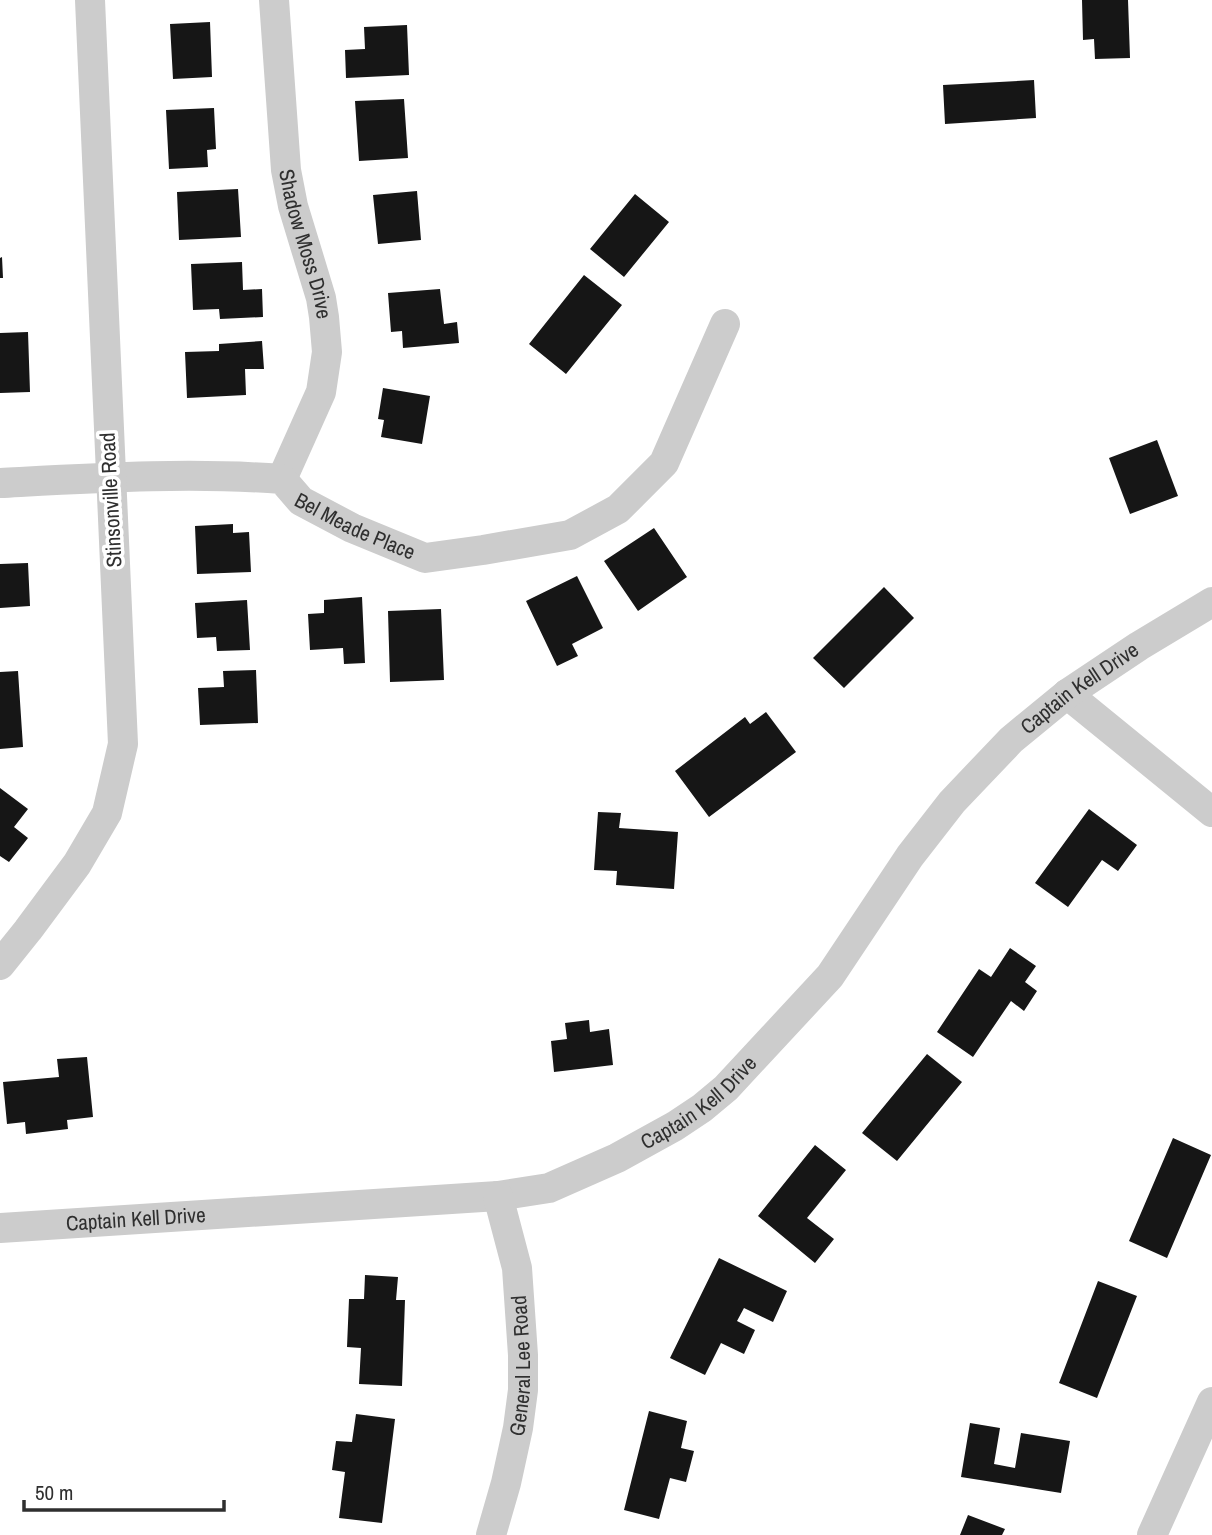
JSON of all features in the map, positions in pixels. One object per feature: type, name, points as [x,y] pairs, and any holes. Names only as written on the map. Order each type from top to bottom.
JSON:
[{"type":"street","name":"Stinsonville Road","points":[[0,965],[77,864],[107,813],[123,744],[90,0]]},
{"type":"street","name":"Shadow Moss Drive","points":[[274,0],[285,170],[321,298],[327,352],[321,392],[282,479]]},
{"type":"street","name":"Bel Meade Place","points":[[0,483],[110,477],[239,476],[282,479],[301,501],[352,528],[425,558],[570,534],[618,509],[664,464],[725,324]]},
{"type":"street","name":"Captain Kell Drive","points":[[0,1228],[498,1196],[549,1188],[617,1158],[675,1126],[702,1108],[726,1087],[830,976],[910,856],[952,802],[1011,740],[1067,694],[1212,602]]},
{"type":"street","points":[[1067,694],[1212,811]]},
{"type":"street","name":"General Lee Road","points":[[491,1535],[506,1483],[523,1390],[517,1268],[498,1196]]},
{"type":"street","points":[[1152,1535],[1212,1402]]},
{"type":"building","points":[[1082,0],[1128,0],[1130,58],[1095,59],[1094,39],[1083,40]]},
{"type":"building","points":[[210,22],[212,77],[173,79],[170,24]]},
{"type":"building","points":[[407,25],[409,75],[346,78],[345,50],[365,49],[364,27]]},
{"type":"building","points":[[1034,80],[1036,118],[945,124],[943,85]]},
{"type":"building","points":[[404,99],[408,158],[359,161],[355,101]]},
{"type":"building","points":[[214,108],[216,149],[207,150],[208,167],[169,169],[166,110]]},
{"type":"building","points":[[238,189],[241,237],[179,240],[177,192]]},
{"type":"building","points":[[417,191],[421,240],[378,244],[373,195]]},
{"type":"building","points":[[635,194],[669,222],[624,277],[590,249]]},
{"type":"building","points":[[2,257],[3,278],[0,278],[0,258]]},
{"type":"building","points":[[242,262],[243,290],[262,289],[263,317],[220,319],[219,309],[193,310],[191,264]]},
{"type":"building","points":[[584,275],[622,305],[566,374],[529,344]]},
{"type":"building","points":[[440,289],[444,324],[457,322],[459,343],[403,348],[402,331],[391,332],[388,293]]},
{"type":"building","points":[[28,332],[30,392],[0,393],[0,333]]},
{"type":"building","points":[[262,341],[264,369],[245,369],[246,395],[187,398],[185,352],[219,351],[219,344]]},
{"type":"building","points":[[383,388],[430,396],[422,444],[381,437],[384,420],[378,419]]},
{"type":"building","points":[[1157,440],[1178,496],[1130,514],[1109,458]]},
{"type":"building","points":[[233,524],[233,533],[249,532],[251,572],[197,574],[195,526]]},
{"type":"building","points":[[654,528],[687,577],[638,611],[604,561]]},
{"type":"building","points":[[28,563],[30,606],[0,608],[0,564]]},
{"type":"building","points":[[577,576],[603,628],[572,644],[578,656],[557,666],[526,601]]},
{"type":"building","points":[[884,587],[914,618],[844,688],[813,658]]},
{"type":"building","points":[[362,597],[365,663],[344,664],[343,648],[310,650],[308,614],[324,613],[324,600]]},
{"type":"building","points":[[247,600],[250,650],[217,651],[216,637],[197,638],[195,603]]},
{"type":"building","points":[[441,609],[444,680],[390,682],[388,611]]},
{"type":"building","points":[[256,670],[258,723],[200,725],[198,688],[224,687],[223,671]]},
{"type":"building","points":[[18,671],[23,747],[0,749],[0,672]]},
{"type":"building","points":[[766,712],[796,752],[709,817],[675,771],[745,717],[750,724]]},
{"type":"building","points":[[0,788],[28,809],[14,827],[28,838],[9,862],[0,856]]},
{"type":"building","points":[[1089,809],[1137,845],[1118,871],[1102,860],[1068,907],[1035,883]]},
{"type":"building","points":[[598,812],[621,813],[619,828],[678,832],[674,889],[616,885],[617,871],[594,870]]},
{"type":"building","points":[[1010,948],[1036,966],[1025,982],[1037,991],[1024,1011],[1011,1001],[973,1057],[937,1032],[979,969],[991,977]]},
{"type":"building","points":[[589,1020],[590,1032],[609,1029],[613,1065],[554,1072],[551,1041],[567,1039],[565,1023]]},
{"type":"building","points":[[927,1054],[962,1082],[897,1161],[862,1133]]},
{"type":"building","points":[[87,1057],[93,1117],[67,1120],[68,1129],[26,1134],[25,1122],[7,1124],[3,1082],[59,1077],[57,1059]]},
{"type":"building","points":[[1173,1138],[1211,1155],[1167,1258],[1129,1241]]},
{"type":"building","points":[[815,1145],[846,1170],[807,1218],[834,1239],[815,1263],[758,1216]]},
{"type":"building","points":[[719,1258],[787,1291],[773,1322],[744,1308],[737,1321],[755,1330],[744,1354],[721,1343],[705,1375],[670,1358]]},
{"type":"building","points":[[365,1275],[398,1277],[396,1300],[405,1300],[402,1386],[359,1384],[361,1348],[347,1347],[349,1299],[364,1299]]},
{"type":"building","points":[[1098,1281],[1137,1296],[1097,1398],[1059,1383]]},
{"type":"building","points":[[649,1411],[687,1421],[681,1448],[694,1451],[686,1482],[670,1478],[659,1519],[624,1510]]},
{"type":"building","points":[[356,1414],[395,1419],[382,1523],[339,1518],[345,1472],[332,1470],[336,1441],[352,1442]]},
{"type":"building","points":[[970,1423],[1000,1428],[994,1464],[1015,1468],[1021,1433],[1070,1441],[1061,1493],[961,1477]]},
{"type":"building","points":[[968,1515],[1005,1529],[1002,1535],[960,1535]]}]
